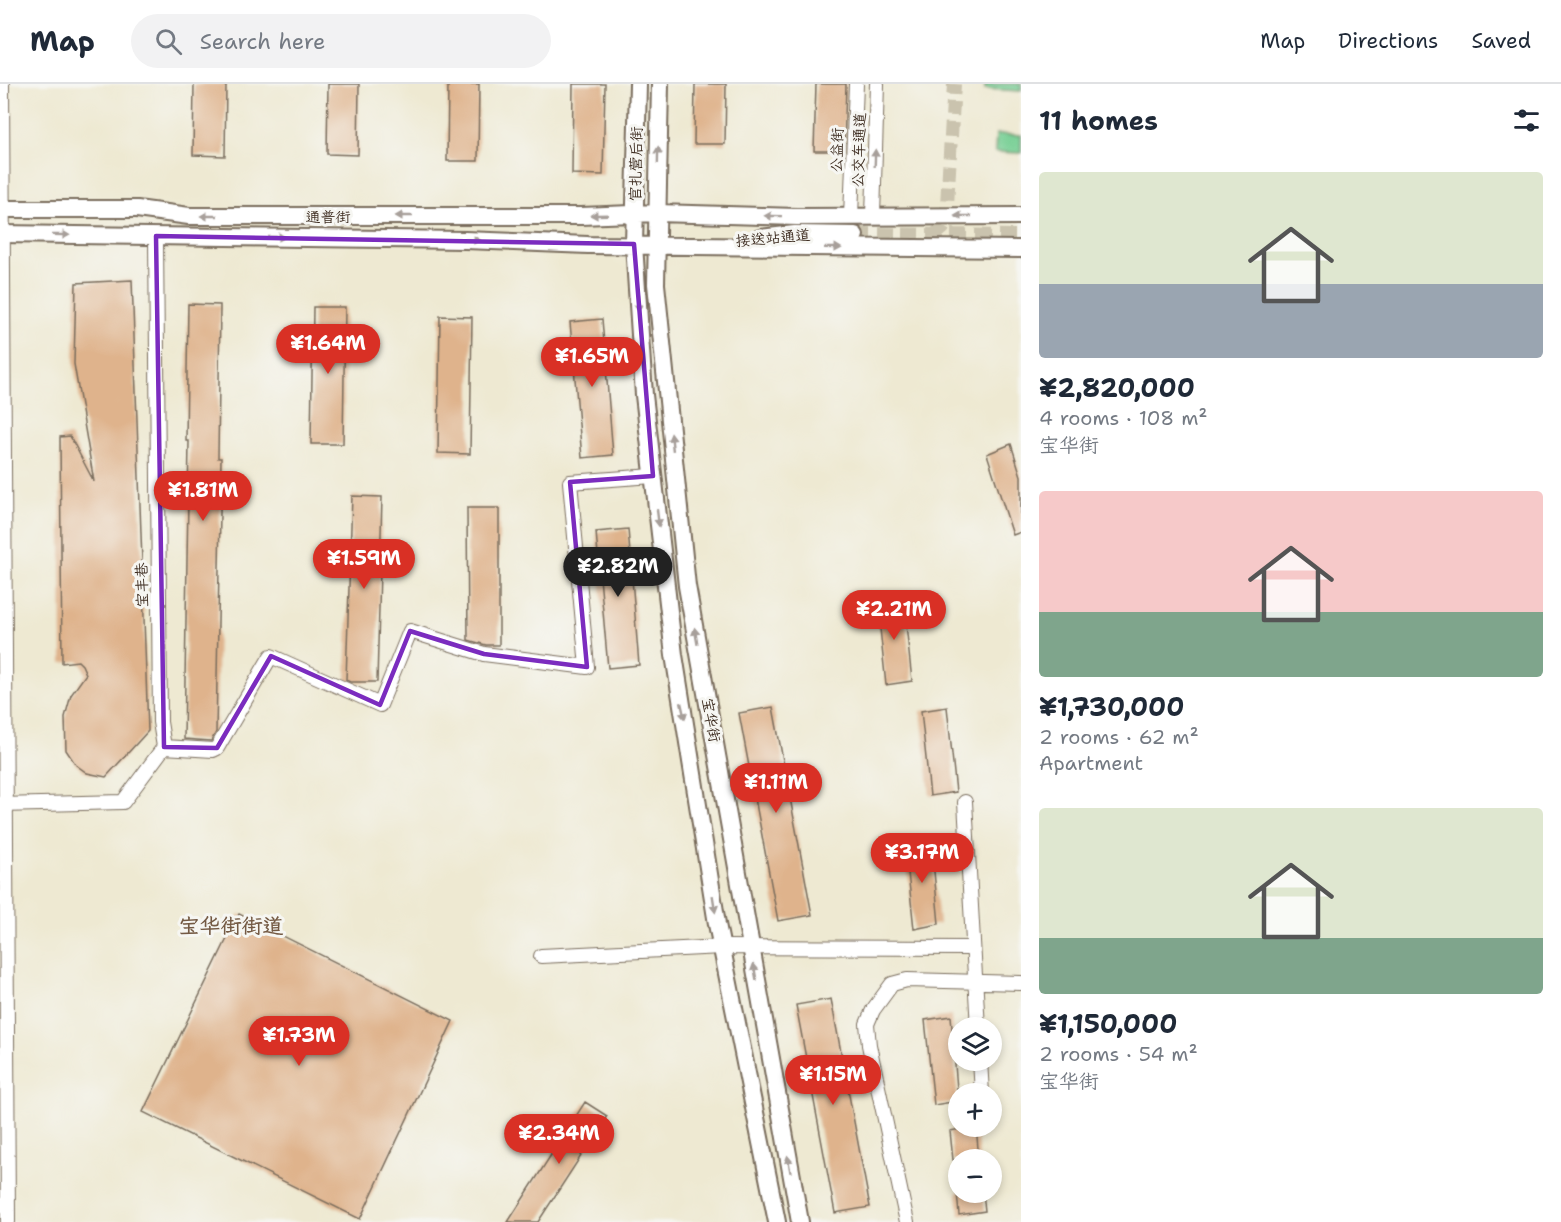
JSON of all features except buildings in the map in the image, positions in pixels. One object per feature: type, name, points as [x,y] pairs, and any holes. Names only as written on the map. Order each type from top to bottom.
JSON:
[{"type":"main road","name":"官扎营后街","points":[[634,244],[638,84]]},
{"type":"main road","name":"官扎营后街","points":[[657,213],[660,84]]},
{"type":"main road","name":"通普街","points":[[1,209],[137,209],[189,216],[558,216],[635,213],[851,217],[1021,216]]},
{"type":"main road","name":"宝华街","points":[[657,213],[656,284],[687,586],[800,1222]]},
{"type":"main road","name":"通普街","points":[[1,234],[465,240],[691,246]]},
{"type":"main road","name":"接送站通道","points":[[691,246],[795,234],[855,235]]},
{"type":"main road","name":"宝华街","points":[[634,244],[644,395],[680,699],[688,734],[722,947],[777,1222]]},
{"type":"main road","points":[[691,246],[1021,249]]},
{"type":"street","points":[[2,84],[2,806],[8,1222]]},
{"type":"street","name":"公益街","points":[[851,217],[856,84]]},
{"type":"street","name":"公交车通道","points":[[873,216],[877,84]]},
{"type":"street","name":"宝丰巷","points":[[156,236],[160,722],[164,747]]},
{"type":"street","points":[[2,806],[123,802],[164,747],[213,750],[217,748],[271,656],[380,705],[410,631],[484,654],[586,667],[570,482],[653,476]]},
{"type":"street","points":[[965,802],[977,1017]]},
{"type":"street","points":[[541,956],[722,947],[973,948]]},
{"type":"street","points":[[907,1222],[869,1045],[867,1024],[873,1010],[892,984],[907,980],[1021,983]]},
{"type":"highlighted area","points":[[156,236],[634,244],[653,476],[570,482],[587,667],[484,654],[410,631],[380,705],[271,656],[217,748],[164,747]]},
{"type":"green space","points":[[985,84],[1021,84],[1021,91],[985,89]]},
{"type":"green space","points":[[996,134],[1021,135],[1021,153],[995,152]]},
{"type":"tunnel","points":[[933,236],[946,223],[954,84]]},
{"type":"tunnel","points":[[855,235],[1021,237]]},
{"type":"district","name":"宝华街街道","points":[[231,926]]}]
